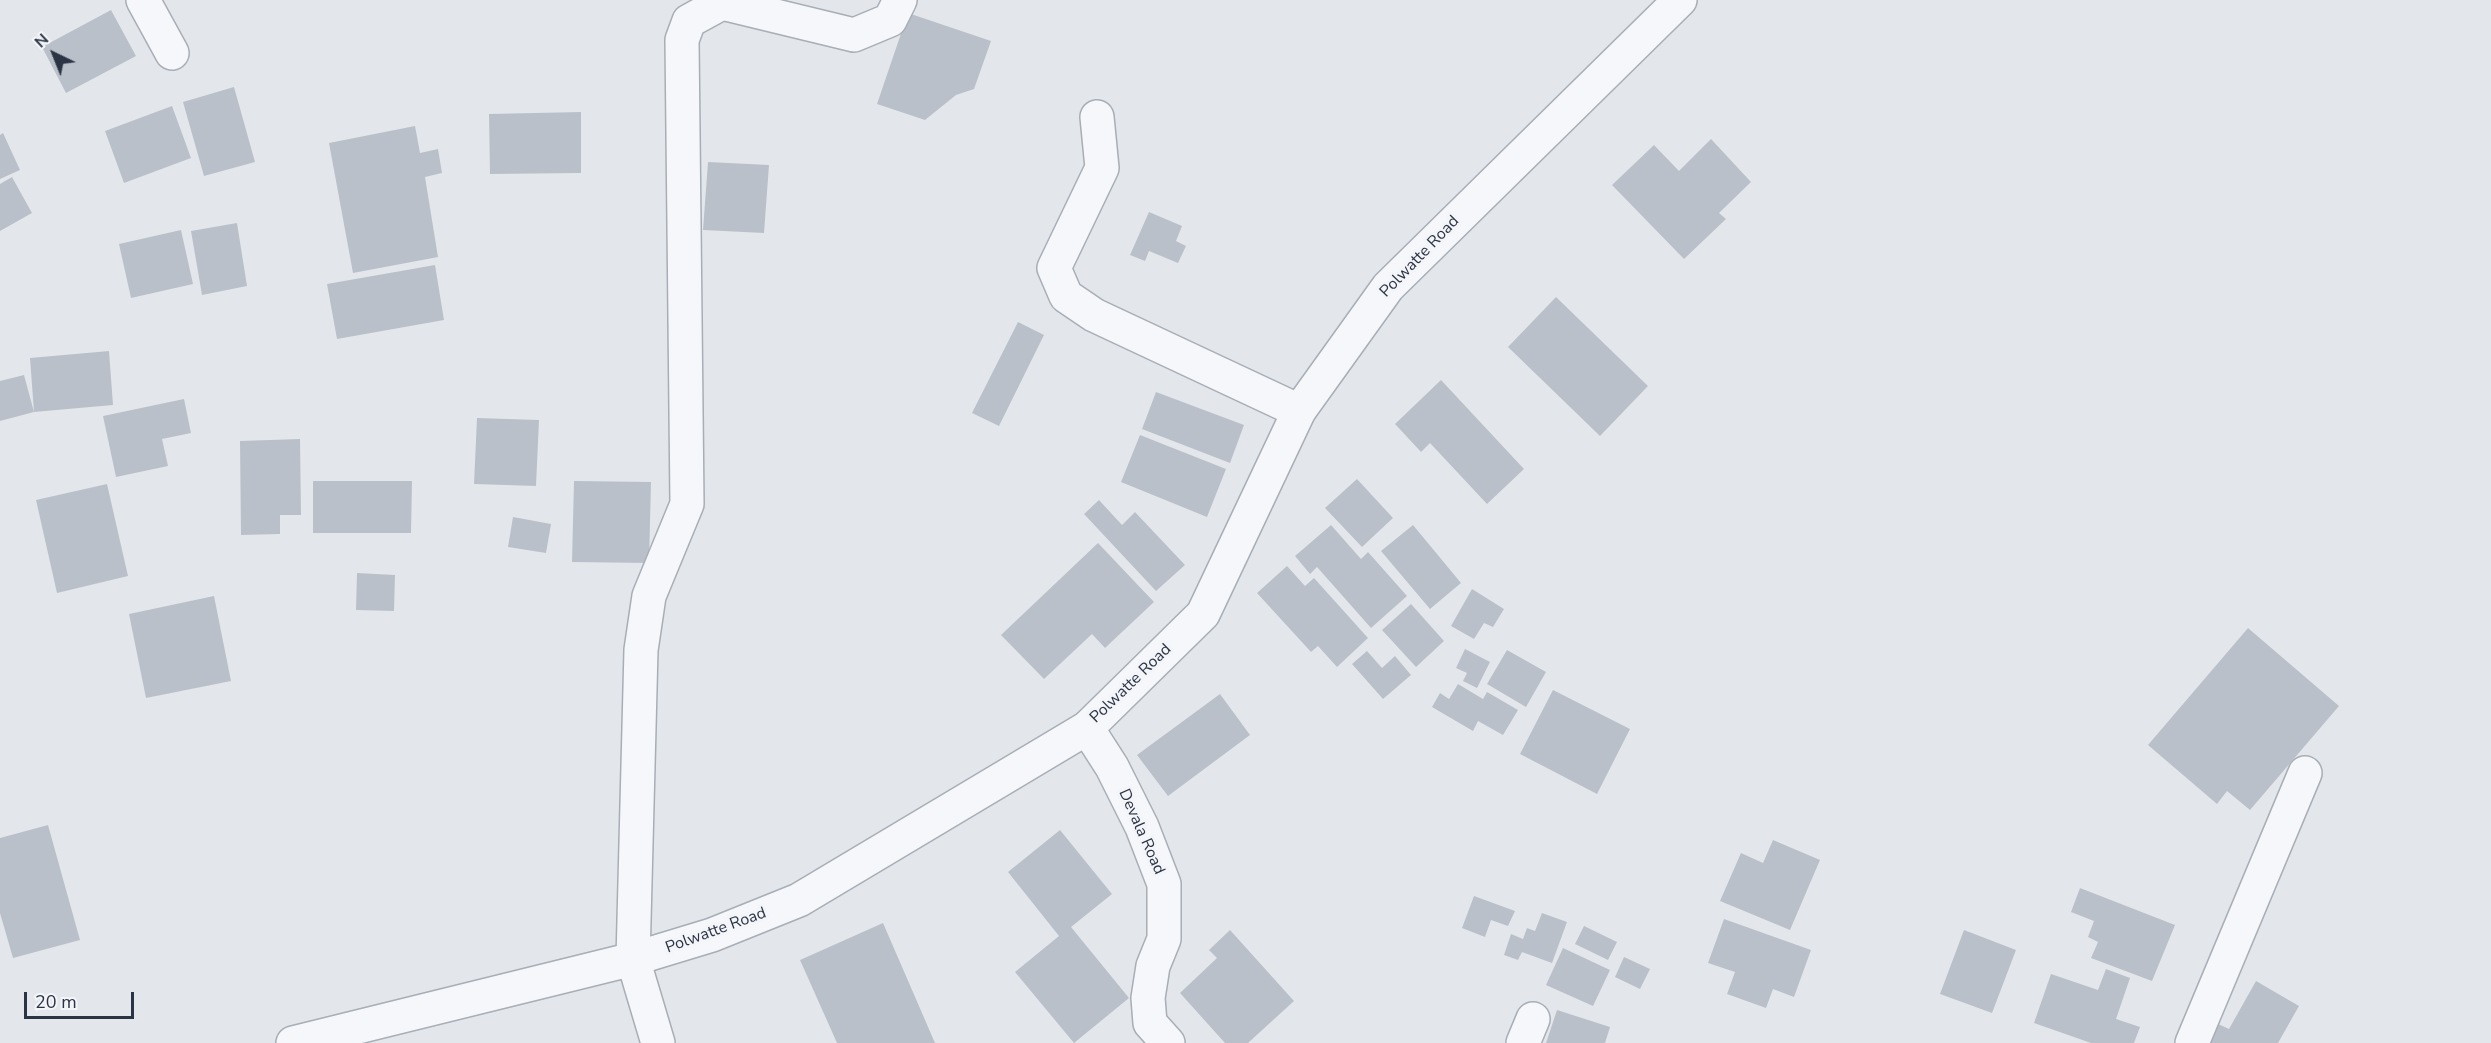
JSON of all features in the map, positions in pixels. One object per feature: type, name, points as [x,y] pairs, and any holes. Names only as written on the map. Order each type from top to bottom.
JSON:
[{"type":"street","points":[[143,0],[172,53]]},
{"type":"street","points":[[658,1043],[633,959],[641,650],[649,596],[687,504],[682,40],[689,21],[722,3],[854,35],[890,20],[900,0]]},
{"type":"street","name":"Polwatte Road","points":[[293,1043],[633,959],[712,935],[799,900],[1087,728],[1203,614],[1299,411],[1388,287],[1680,0]]},
{"type":"street","points":[[1097,117],[1102,168],[1054,268],[1066,296],[1094,315],[1299,411]]},
{"type":"street","name":"Devala Road","points":[[1087,728],[1112,767],[1142,826],[1164,884],[1164,939],[1154,966],[1148,998],[1150,1023],[1168,1043]]},
{"type":"street","points":[[2192,1043],[2305,773]]},
{"type":"building","points":[[111,10],[136,56],[66,93],[42,47]]},
{"type":"building","points":[[908,13],[991,41],[974,89],[956,95],[925,120],[877,104]]},
{"type":"building","points":[[234,87],[255,162],[204,176],[183,102]]},
{"type":"building","points":[[172,106],[191,158],[124,183],[105,131]]},
{"type":"building","points":[[581,112],[581,173],[490,174],[489,114]]},
{"type":"building","points":[[415,126],[420,153],[438,149],[442,173],[425,177],[438,257],[353,273],[329,143]]},
{"type":"building","points":[[3,133],[20,170],[0,179],[0,135]]},
{"type":"building","points":[[1711,139],[1751,182],[1719,213],[1726,219],[1684,259],[1612,185],[1654,145],[1679,171]]},
{"type":"building","points":[[708,162],[769,165],[764,233],[703,230]]},
{"type":"building","points":[[12,177],[32,213],[0,231],[0,184]]},
{"type":"building","points":[[1149,212],[1182,226],[1176,241],[1186,246],[1178,263],[1149,251],[1145,261],[1130,255]]},
{"type":"building","points":[[237,223],[247,286],[202,295],[191,231]]},
{"type":"building","points":[[181,230],[193,284],[131,298],[119,244]]},
{"type":"building","points":[[435,265],[444,320],[337,339],[327,284]]},
{"type":"building","points":[[1556,297],[1648,386],[1600,436],[1508,347]]},
{"type":"building","points":[[1018,322],[1044,335],[999,426],[972,413]]},
{"type":"building","points":[[109,351],[113,405],[34,412],[30,358]]},
{"type":"building","points":[[24,375],[34,412],[0,421],[0,381]]},
{"type":"building","points":[[1441,380],[1524,469],[1487,504],[1430,443],[1421,452],[1395,424]]},
{"type":"building","points":[[1156,392],[1244,425],[1230,463],[1142,429]]},
{"type":"building","points":[[184,399],[191,433],[162,439],[168,466],[116,477],[103,416]]},
{"type":"building","points":[[477,418],[539,420],[536,486],[474,484]]},
{"type":"building","points":[[1140,435],[1226,469],[1207,517],[1121,482]]},
{"type":"building","points":[[300,439],[301,515],[280,515],[280,534],[241,535],[240,441]]},
{"type":"building","points":[[1357,479],[1393,518],[1362,547],[1325,508]]},
{"type":"building","points":[[313,481],[412,481],[411,533],[313,533]]},
{"type":"building","points":[[574,481],[651,482],[649,563],[572,562]]},
{"type":"building","points":[[107,484],[128,576],[57,593],[36,500]]},
{"type":"building","points":[[1099,500],[1122,525],[1135,512],[1185,565],[1156,591],[1084,514]]},
{"type":"building","points":[[513,517],[551,524],[546,553],[508,547]]},
{"type":"building","points":[[1331,525],[1361,559],[1368,552],[1407,596],[1371,628],[1317,567],[1310,574],[1295,556]]},
{"type":"building","points":[[1413,525],[1461,583],[1430,609],[1381,551]]},
{"type":"building","points":[[1098,543],[1154,602],[1105,648],[1092,634],[1044,679],[1001,635]]},
{"type":"building","points":[[1287,566],[1305,586],[1314,578],[1368,638],[1337,667],[1318,646],[1311,652],[1257,593]]},
{"type":"building","points":[[357,573],[395,575],[394,611],[356,610]]},
{"type":"building","points":[[1472,589],[1504,609],[1493,627],[1484,623],[1474,639],[1451,626]]},
{"type":"building","points":[[214,596],[231,681],[146,698],[129,614]]},
{"type":"building","points":[[1411,604],[1444,641],[1416,667],[1382,630]]},
{"type":"building","points":[[2248,628],[2339,706],[2250,810],[2227,791],[2217,804],[2148,745]]},
{"type":"building","points":[[1465,649],[1490,662],[1477,688],[1463,681],[1467,673],[1456,668]]},
{"type":"building","points":[[1507,650],[1546,672],[1526,707],[1487,684]]},
{"type":"building","points":[[1367,651],[1382,668],[1395,656],[1411,675],[1383,699],[1352,664]]},
{"type":"building","points":[[1458,684],[1483,699],[1487,692],[1518,710],[1503,735],[1478,721],[1473,731],[1432,707],[1440,693],[1449,699]]},
{"type":"building","points":[[1553,690],[1630,729],[1597,794],[1520,754]]},
{"type":"building","points":[[1220,694],[1250,735],[1168,796],[1137,755]]},
{"type":"building","points":[[48,825],[80,940],[13,958],[0,913],[0,838]]},
{"type":"building","points":[[1060,830],[1112,894],[1071,927],[1129,998],[1074,1043],[1015,972],[1059,936],[1008,872]]},
{"type":"building","points":[[1773,840],[1820,860],[1790,930],[1720,901],[1741,853],[1763,863]]},
{"type":"building","points":[[2080,888],[2175,925],[2152,981],[2091,958],[2098,942],[2088,937],[2094,921],[2071,912]]},
{"type":"building","points":[[1474,896],[1515,911],[1508,926],[1491,920],[1485,937],[1462,928]]},
{"type":"building","points":[[1542,913],[1567,922],[1552,963],[1522,952],[1518,960],[1504,955],[1511,934],[1523,939],[1527,928],[1535,931]]},
{"type":"building","points":[[1724,919],[1811,950],[1794,997],[1773,989],[1766,1008],[1727,994],[1735,972],[1708,963]]},
{"type":"building","points":[[883,923],[935,1043],[837,1043],[800,960]]},
{"type":"building","points":[[1584,926],[1617,942],[1608,960],[1575,944]]},
{"type":"building","points":[[1230,930],[1294,1001],[1248,1043],[1225,1043],[1180,993],[1217,958],[1209,950]]},
{"type":"building","points":[[1964,930],[2016,950],[1992,1013],[1940,994]]},
{"type":"building","points":[[1563,948],[1610,970],[1593,1006],[1546,985]]},
{"type":"building","points":[[1624,957],[1650,969],[1640,989],[1615,977]]},
{"type":"building","points":[[2106,969],[2130,978],[2116,1019],[2140,1027],[2134,1043],[2091,1043],[2034,1023],[2051,974],[2098,990]]},
{"type":"building","points":[[2256,981],[2299,1006],[2278,1043],[2204,1043],[2216,1023],[2229,1029]]},
{"type":"building","points":[[1557,1010],[1610,1027],[1605,1043],[1546,1043]]}]
